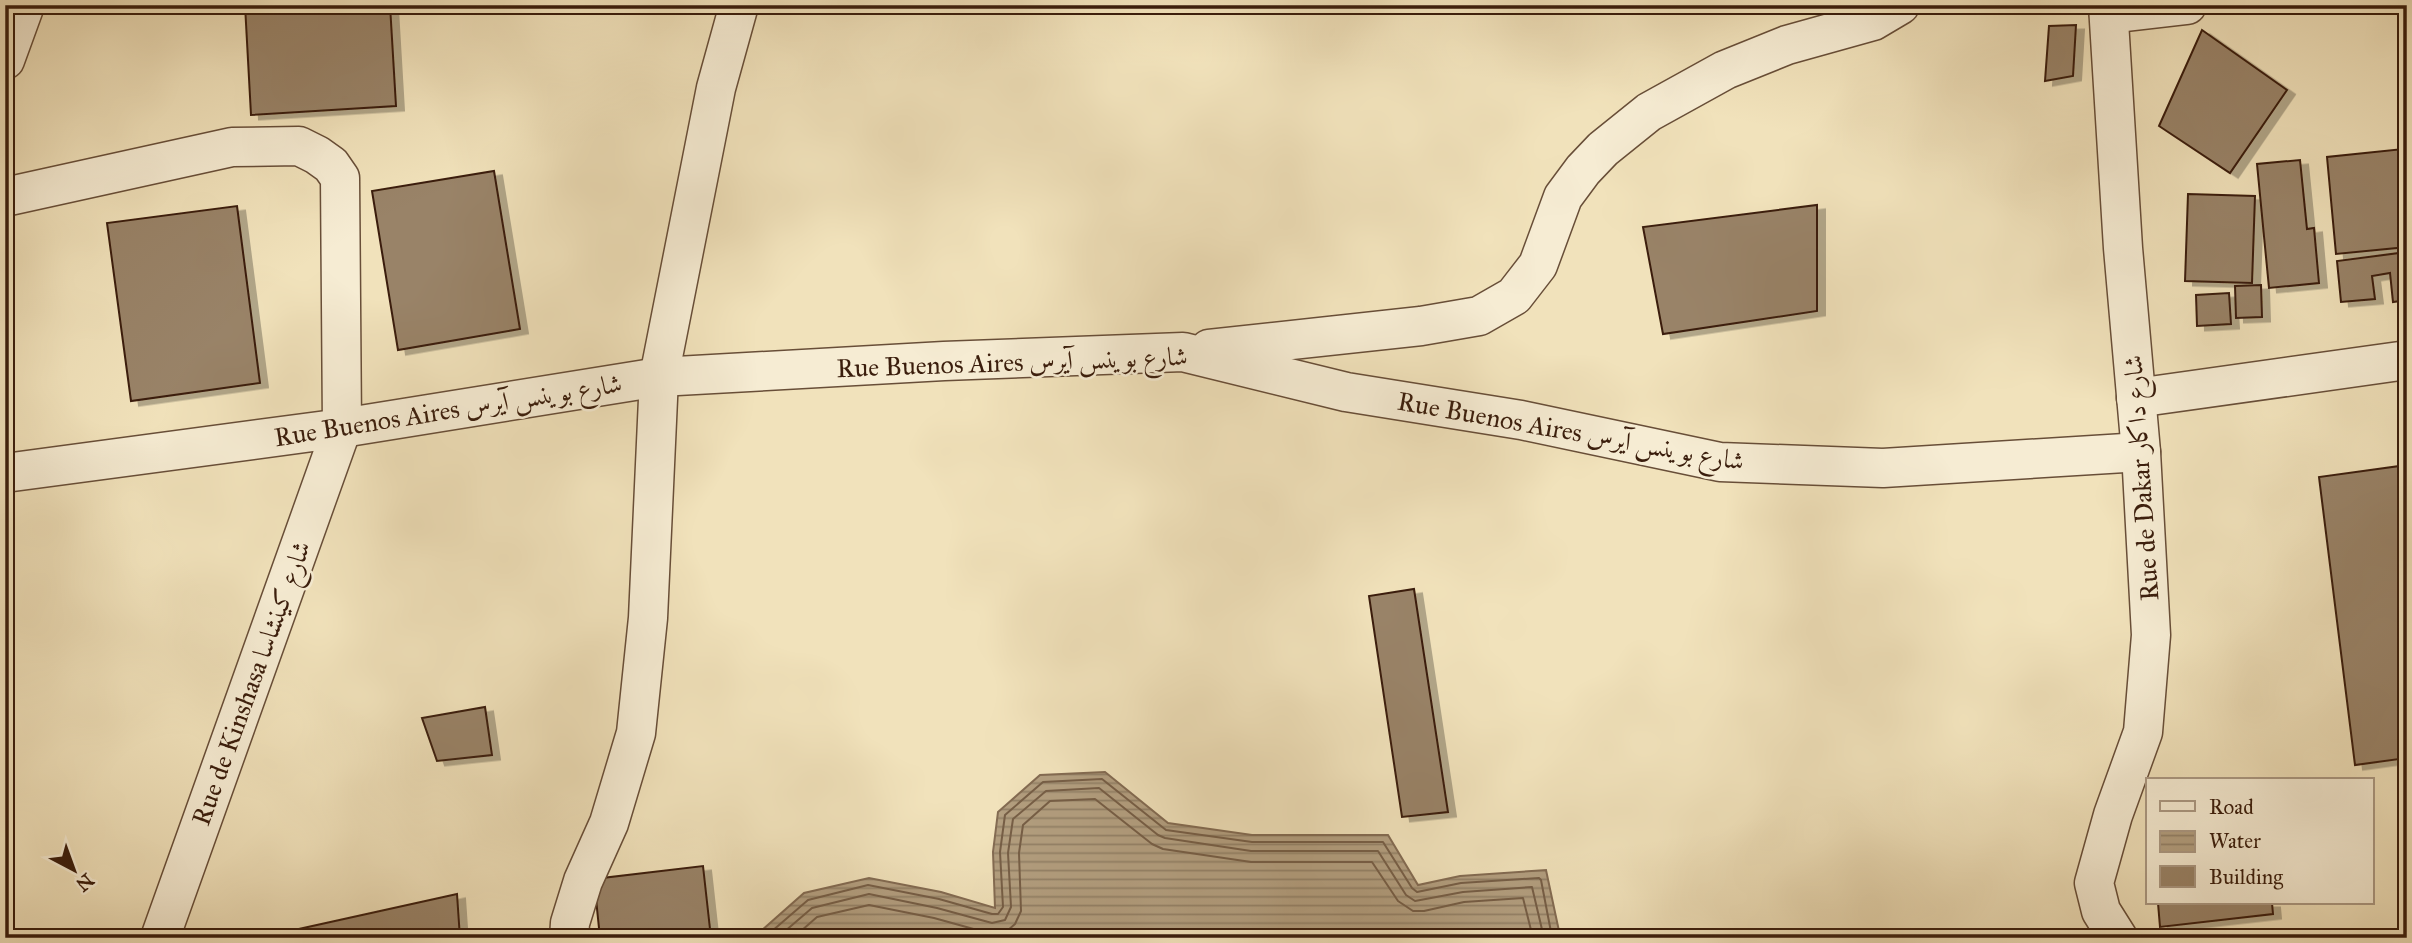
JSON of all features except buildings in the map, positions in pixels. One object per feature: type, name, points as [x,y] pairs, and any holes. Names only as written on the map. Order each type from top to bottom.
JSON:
[{"type":"street","points":[[5,60],[25,5]]},
{"type":"street","points":[[569,938],[570,923],[583,881],[609,823],[636,733],[648,618],[659,377],[716,88],[739,5]]},
{"type":"street","points":[[1183,352],[1420,326],[1479,316],[1514,296],[1538,265],[1563,197],[1603,149],[1649,112],[1725,70],[1787,45],[1873,21],[1900,5]]},
{"type":"street","points":[[2108,10],[2187,5]]},
{"type":"street","name":"Rue de Dakar شارع داكار","points":[[2108,10],[2123,248],[2141,452],[2151,635],[2143,732],[2113,815],[2094,883],[2101,911],[2118,938]]},
{"type":"street","points":[[5,197],[232,147],[299,146],[317,155],[331,165],[340,178],[342,428]]},
{"type":"street","name":"Rue Buenos Aires شارع بوينس آيرس","points":[[5,473],[342,428],[659,377],[944,361],[1183,352],[1346,392],[1521,421],[1720,463],[1883,468],[2141,452]]},
{"type":"street","points":[[2136,398],[2407,360]]},
{"type":"street","name":"Rue de Kinshasa شارع كينشاسا","points":[[160,938],[342,428]]},
{"type":"water","points":[[1105,772],[1168,823],[1252,835],[1388,835],[1418,885],[1460,876],[1546,870],[1559,931],[1605,932],[1619,938],[753,938],[804,893],[869,878],[941,892],[995,908],[993,852],[998,812],[1040,775]]}]
